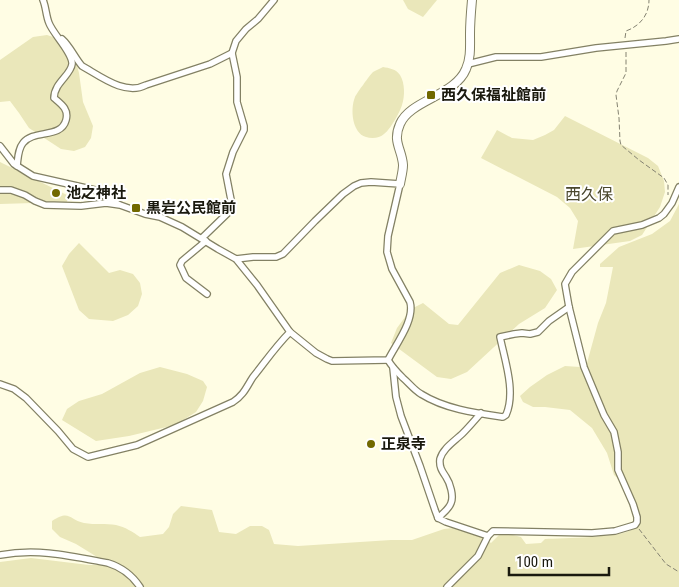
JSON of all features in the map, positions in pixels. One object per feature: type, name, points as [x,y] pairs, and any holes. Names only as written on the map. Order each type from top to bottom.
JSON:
[{"type":"street","points":[[17,166],[19,152],[23,143],[35,135],[55,132],[65,124],[67,115],[62,105],[54,98],[54,94],[55,89],[71,67],[72,62],[49,24],[43,0]]},
{"type":"street","points":[[207,294],[186,278],[180,265],[232,209],[226,174],[227,167],[244,130],[244,126],[237,102],[237,77],[232,53],[236,42],[246,29],[258,19],[274,0]]},
{"type":"street","points":[[388,360],[408,322],[411,312],[410,302],[392,269],[387,252],[388,236],[400,184],[402,165],[397,140],[398,129],[403,118],[458,82],[464,74],[470,52],[472,0]]},
{"type":"street","points":[[60,40],[63,39],[82,66],[110,82],[127,88],[139,88],[210,64],[232,53]]},
{"type":"street","points":[[468,64],[496,57],[541,57],[624,44],[679,39]]},
{"type":"street","points":[[0,146],[17,166],[37,177],[95,190],[120,205],[160,217],[182,227],[236,259],[290,332],[326,359],[332,361],[388,360]]},
{"type":"street","points":[[236,259],[276,257],[283,254],[343,194],[358,185],[371,182],[400,184]]},
{"type":"street","points":[[447,587],[478,556],[488,536],[493,531],[572,534],[614,531],[635,525],[637,522],[633,504],[618,470],[618,452],[614,432],[584,368],[565,284],[574,269],[613,231],[642,225],[664,214],[672,203],[679,187]]},
{"type":"street","points":[[0,190],[11,190],[45,205],[81,206],[106,203],[120,205]]},
{"type":"street","points":[[388,360],[393,368],[415,390],[431,400],[456,408],[503,417],[508,413],[510,386],[500,337],[538,332],[549,321],[569,307]]},
{"type":"street","points":[[0,384],[14,389],[26,398],[73,449],[88,457],[95,456],[137,445],[191,422],[239,398],[252,378],[290,332]]},
{"type":"street","points":[[393,368],[396,398],[401,416],[438,518],[488,536]]},
{"type":"street","points":[[438,518],[450,506],[452,500],[447,479],[441,470],[441,456],[481,413]]},
{"type":"street","points":[[0,555],[22,552],[46,552],[108,563],[126,572],[140,587]]},
{"type":"path","points":[[649,0],[646,16],[634,29],[626,32],[624,44],[626,50],[626,73],[616,92],[620,141],[639,160],[664,178],[668,185],[668,198]]},
{"type":"path","points":[[636,526],[666,564],[679,572]]},
{"type":"shaded area","points":[[403,0],[437,0],[423,17],[408,9]]},
{"type":"shaded area","points":[[47,35],[68,42],[74,54],[79,73],[83,102],[93,126],[91,138],[85,147],[74,151],[61,149],[29,128],[10,101],[0,102],[0,60],[33,37]]},
{"type":"shaded area","points":[[383,67],[394,70],[402,78],[404,86],[403,101],[397,116],[386,132],[378,137],[368,138],[361,135],[355,126],[353,102],[371,74]]},
{"type":"shaded area","points":[[565,116],[648,158],[658,166],[664,181],[665,192],[660,207],[642,235],[630,241],[573,249],[578,221],[570,208],[557,197],[481,158],[497,130],[512,138],[533,140],[554,130]]},
{"type":"shaded area","points":[[0,162],[69,196],[67,202],[0,204]]},
{"type":"shaded area","points":[[679,204],[679,587],[0,587],[0,562],[31,558],[102,565],[102,560],[76,544],[60,537],[52,529],[52,521],[62,516],[69,516],[84,523],[112,524],[129,530],[140,537],[163,534],[169,527],[173,514],[181,506],[212,510],[219,532],[236,534],[250,526],[262,526],[269,530],[274,544],[298,546],[412,540],[444,529],[453,528],[484,537],[491,543],[499,535],[509,534],[521,537],[526,544],[541,543],[545,539],[617,534],[633,529],[638,523],[625,485],[614,475],[607,453],[592,428],[570,410],[533,407],[523,402],[520,396],[547,375],[565,366],[580,367],[587,363],[598,323],[606,303],[613,267],[600,267],[600,264],[619,247],[652,234],[670,221]]},
{"type":"shaded area","points":[[79,243],[109,273],[120,270],[133,274],[140,283],[142,294],[138,306],[128,315],[113,321],[89,319],[79,310],[62,266],[69,254]]},
{"type":"shaded area","points":[[519,265],[540,271],[551,279],[557,290],[545,308],[519,324],[467,372],[451,379],[437,377],[391,343],[397,328],[411,309],[423,303],[449,324],[458,325],[500,273]]},
{"type":"shaded area","points":[[160,367],[187,374],[203,381],[207,387],[203,401],[196,412],[175,425],[129,436],[96,441],[62,420],[67,409],[79,401],[102,394],[140,373]]},
{"type":"place","name":"西久保福祉館前","points":[[431,95]]},
{"type":"place","name":"池之神社","points":[[56,193]]},
{"type":"place","name":"黒岩公民館前","points":[[136,208]]},
{"type":"place","name":"正泉寺","points":[[371,444]]},
{"type":"district","name":"西久保","points":[[589,194]]}]
